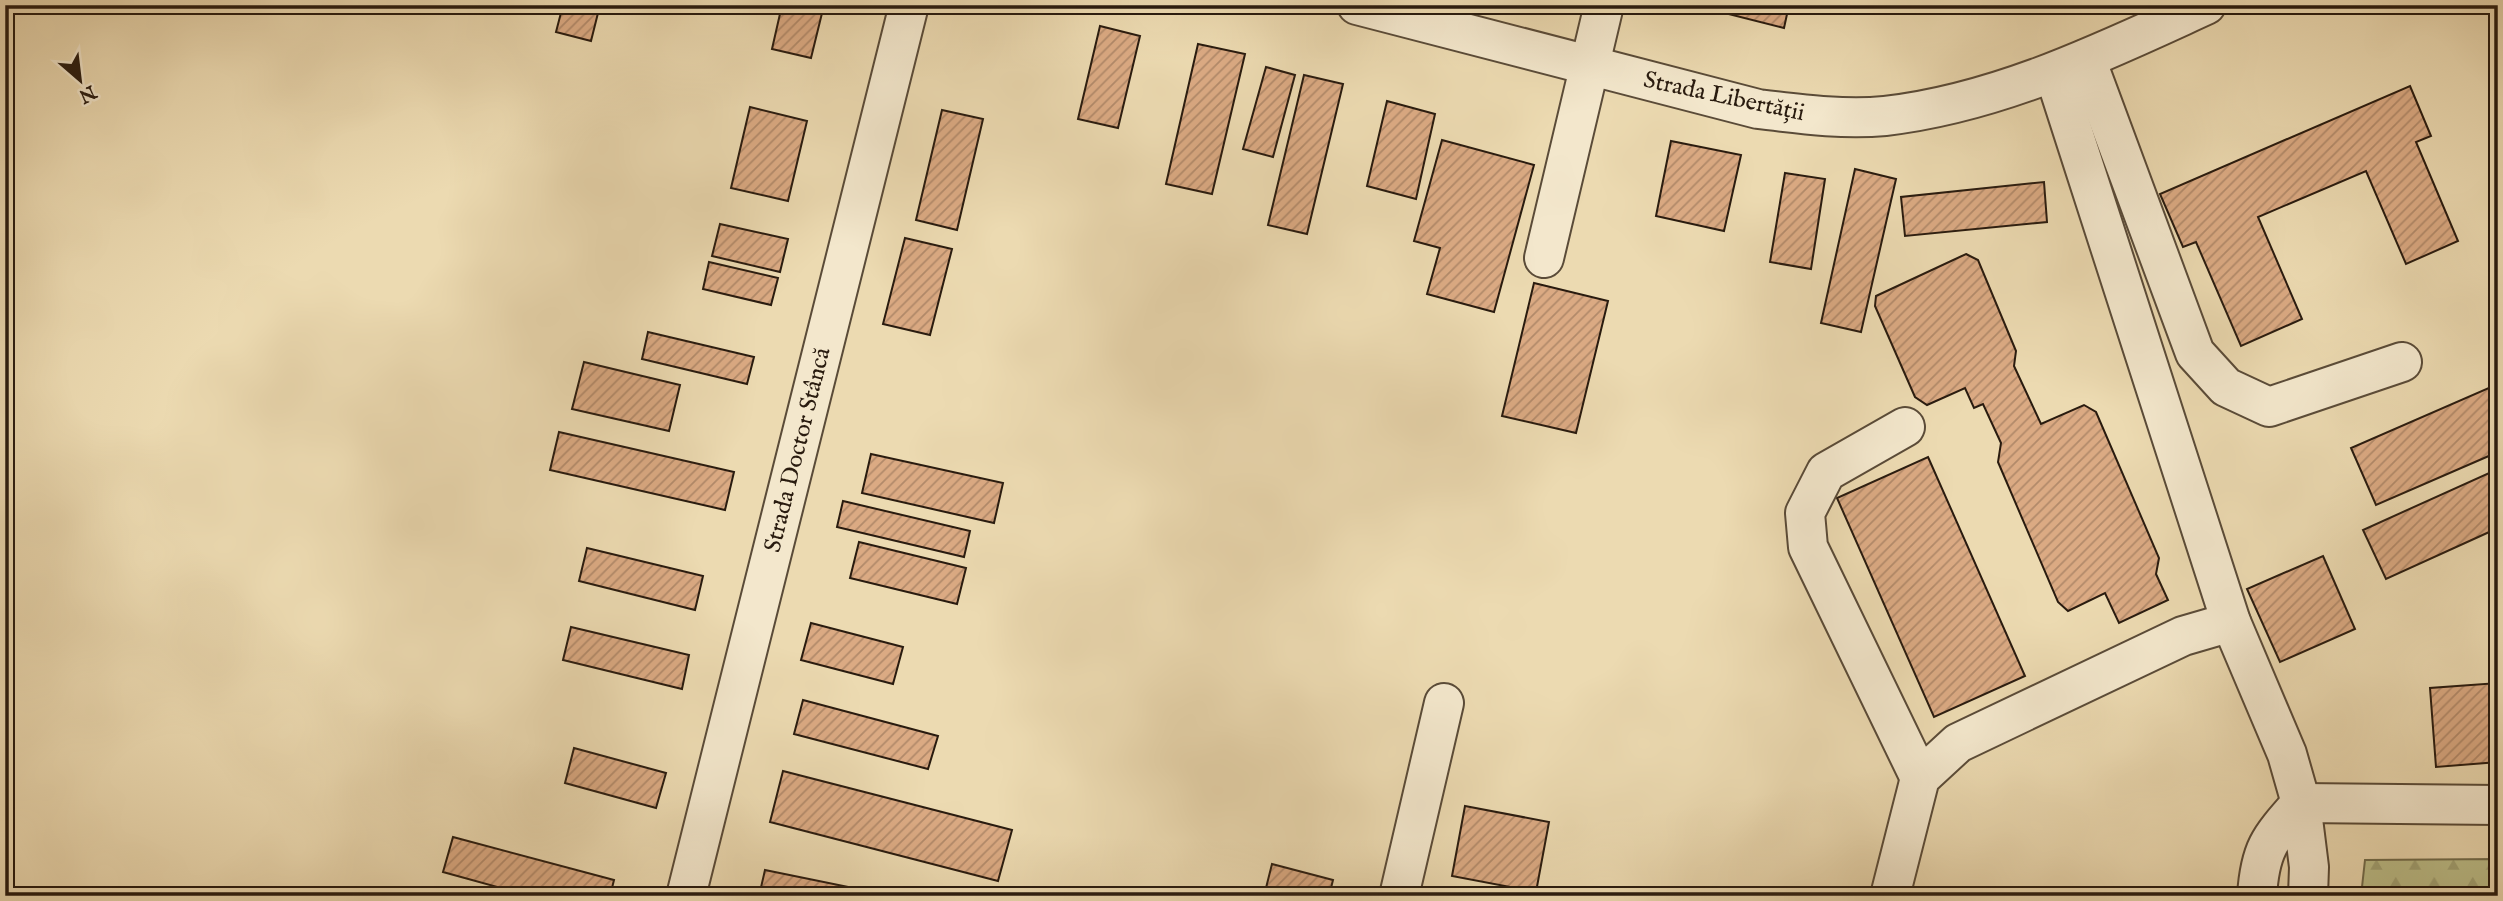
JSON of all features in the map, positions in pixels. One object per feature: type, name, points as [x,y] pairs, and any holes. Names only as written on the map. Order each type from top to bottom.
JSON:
[{"type":"street","name":"Strada Doctor Stâncă","points":[[686,896],[909,5]]},
{"type":"street","name":"Strada Libertății","points":[[1357,5],[1758,109],[1820,117],[1884,116],[1988,94],[2070,66],[2206,5]]},
{"type":"street","points":[[1544,258],[1604,5]]},
{"type":"street","points":[[2070,66],[2195,354],[2226,387],[2269,407],[2402,362]]},
{"type":"street","points":[[2070,66],[2231,622],[2287,754],[2301,803],[2309,867],[2308,896]]},
{"type":"street","points":[[1905,427],[1826,472],[1805,513],[1808,547],[1920,778]]},
{"type":"street","points":[[1889,896],[1920,778],[1958,743],[2183,636],[2231,622]]},
{"type":"street","points":[[1399,896],[1444,703]]},
{"type":"street","points":[[2258,896],[2259,863],[2275,832],[2301,803],[2498,805]]},
{"type":"green space","points":[[2498,859],[2498,896],[2361,896],[2365,860]]},
{"type":"building","points":[[563,5],[600,5],[591,41],[556,32]]},
{"type":"building","points":[[782,5],[824,5],[811,58],[772,49]]},
{"type":"building","points":[[1693,5],[1789,5],[1784,28]]},
{"type":"building","points":[[1100,26],[1140,36],[1118,128],[1078,119]]},
{"type":"building","points":[[1198,44],[1245,54],[1212,194],[1166,184]]},
{"type":"building","points":[[1266,67],[1295,75],[1273,157],[1243,149]]},
{"type":"building","points":[[1304,75],[1343,84],[1307,234],[1268,225]]},
{"type":"building","points":[[2410,86],[2431,136],[2416,142],[2458,241],[2406,264],[2366,171],[2258,217],[2302,319],[2241,346],[2196,242],[2183,247],[2160,194]]},
{"type":"building","points":[[1387,101],[1435,114],[1416,199],[1367,186]]},
{"type":"building","points":[[750,107],[807,121],[788,201],[731,188]]},
{"type":"building","points":[[942,110],[983,119],[957,230],[916,220]]},
{"type":"building","points":[[1442,140],[1534,165],[1494,312],[1427,294],[1440,248],[1414,241]]},
{"type":"building","points":[[1671,141],[1741,155],[1724,231],[1656,216]]},
{"type":"building","points":[[1855,169],[1896,179],[1861,332],[1821,323]]},
{"type":"building","points":[[1785,173],[1825,179],[1811,269],[1770,262]]},
{"type":"building","points":[[2044,182],[2047,222],[1905,236],[1901,197]]},
{"type":"building","points":[[720,224],[788,239],[780,272],[712,256]]},
{"type":"building","points":[[905,238],[952,249],[930,335],[883,324]]},
{"type":"building","points":[[5,240],[13,241],[5,277]]},
{"type":"building","points":[[1966,254],[1978,260],[2016,351],[2014,366],[2041,424],[2084,405],[2096,412],[2159,558],[2156,574],[2168,600],[2119,623],[2105,593],[2068,611],[2058,602],[1998,462],[2001,443],[1983,404],[1974,408],[1965,388],[1927,405],[1915,397],[1875,306],[1876,296]]},
{"type":"building","points":[[709,262],[778,278],[771,305],[703,289]]},
{"type":"building","points":[[1534,283],[1608,301],[1576,433],[1502,416]]},
{"type":"building","points":[[648,332],[754,357],[747,384],[642,359]]},
{"type":"building","points":[[584,362],[680,385],[669,431],[572,409]]},
{"type":"building","points":[[2491,387],[2498,402],[2498,452],[2376,505],[2351,448]]},
{"type":"building","points":[[559,432],[734,472],[725,510],[550,470]]},
{"type":"building","points":[[871,454],[1003,483],[994,523],[862,493]]},
{"type":"building","points":[[1928,457],[2025,676],[1934,717],[1837,498]]},
{"type":"building","points":[[2498,469],[2498,528],[2386,579],[2363,530]]},
{"type":"building","points":[[843,501],[970,531],[964,557],[837,527]]},
{"type":"building","points":[[859,542],[966,568],[957,604],[850,578]]},
{"type":"building","points":[[587,548],[703,576],[695,610],[579,581]]},
{"type":"building","points":[[2323,556],[2355,629],[2280,662],[2247,589]]},
{"type":"building","points":[[811,623],[903,647],[893,684],[801,660]]},
{"type":"building","points":[[571,627],[689,655],[682,689],[563,660]]},
{"type":"building","points":[[2498,683],[2498,762],[2436,767],[2430,688]]},
{"type":"building","points":[[803,700],[938,736],[928,769],[794,734]]},
{"type":"building","points":[[574,748],[666,773],[656,808],[565,783]]},
{"type":"building","points":[[783,771],[1012,830],[998,881],[770,822]]},
{"type":"building","points":[[1465,806],[1549,822],[1536,892],[1452,876]]},
{"type":"building","points":[[453,837],[614,880],[610,896],[530,896],[443,872]]},
{"type":"building","points":[[1272,864],[1333,880],[1329,896],[1264,896]]},
{"type":"building","points":[[765,870],[868,891],[867,896],[759,896]]}]
